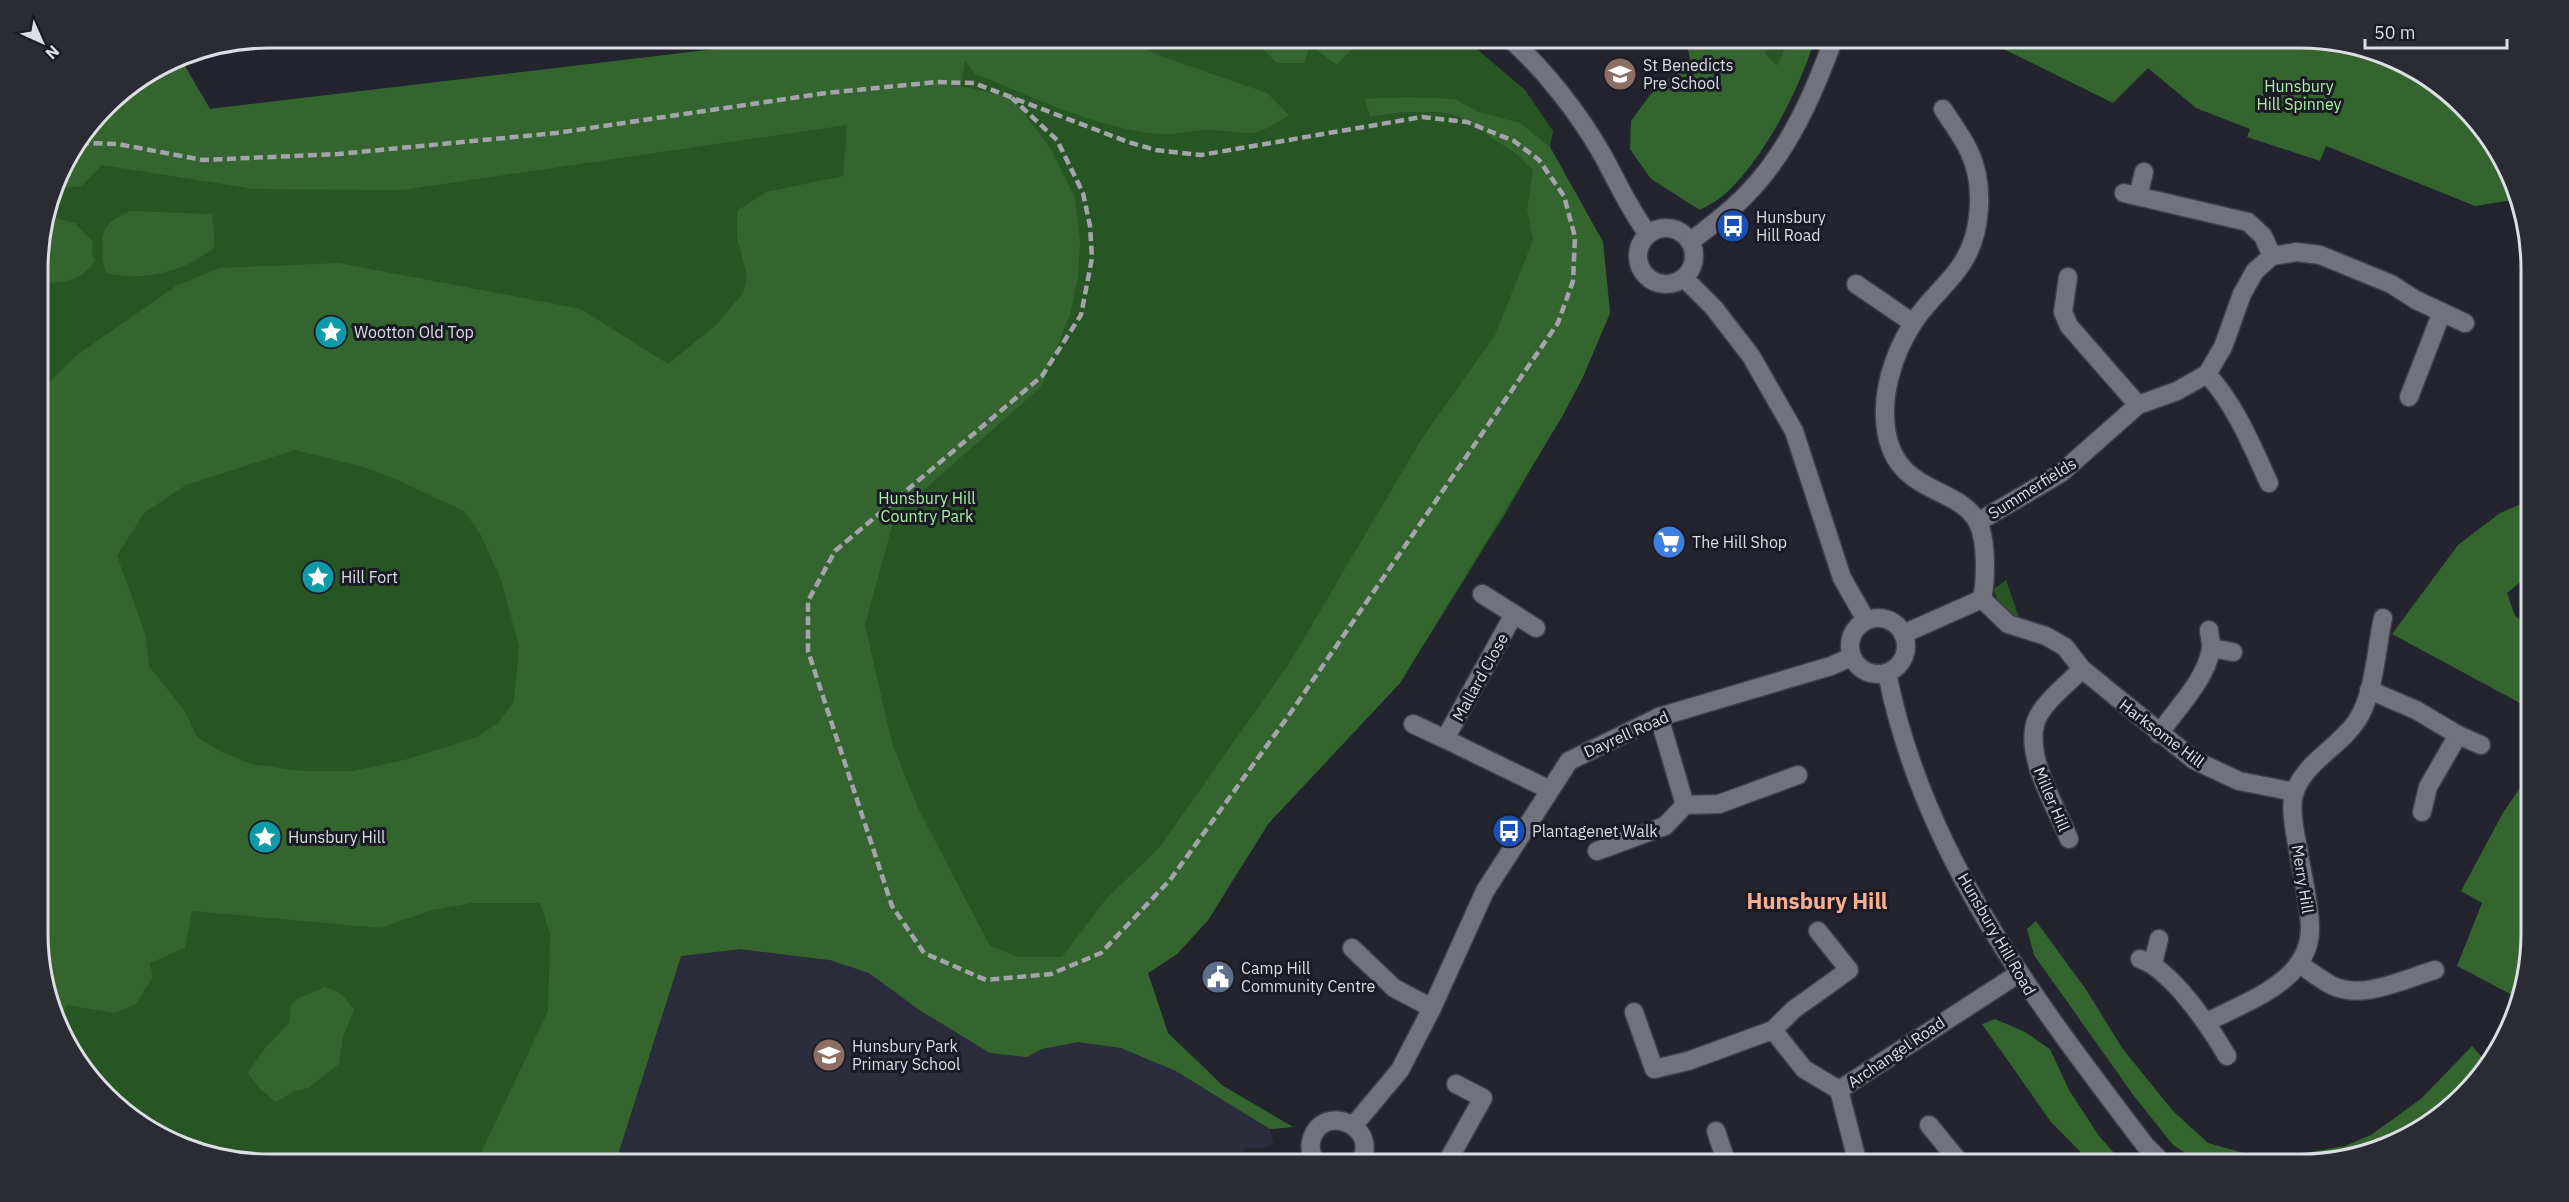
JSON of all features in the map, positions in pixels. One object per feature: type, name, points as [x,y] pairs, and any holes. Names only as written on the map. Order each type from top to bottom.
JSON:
[{"type":"street","points":[[1522,48],[1557,90],[1600,151],[1634,216],[1648,234]]},
{"type":"street","points":[[1690,242],[1747,194],[1784,146],[1815,91],[1830,48]]},
{"type":"street","points":[[1903,634],[1982,599],[1985,564],[1978,522],[1962,505],[1916,480],[1895,459],[1886,430],[1886,397],[1896,355],[1912,323],[1963,264],[1977,226],[1980,193],[1970,153],[1943,108]]},
{"type":"street","points":[[2144,171],[2131,195],[2248,222],[2263,236],[2272,256]]},
{"type":"street","points":[[1666,228],[1676,230],[1690,242],[1694,262],[1684,278],[1667,285],[1658,284],[1644,274],[1637,258],[1638,249],[1648,234],[1666,228]]},
{"type":"street","points":[[2269,483],[2238,416],[2224,392],[2207,374],[2223,346],[2242,294],[2255,272],[2272,256],[2297,252],[2320,255],[2391,284],[2465,323]]},
{"type":"street","points":[[2068,277],[2063,312],[2069,326],[2138,405]]},
{"type":"street","points":[[1684,278],[1714,308],[1751,356],[1794,431],[1842,578],[1866,620]]},
{"type":"street","points":[[1856,284],[1912,323]]},
{"type":"street","points":[[2409,397],[2442,312]]},
{"type":"street","name":"Summerfields","points":[[1978,522],[2061,473],[2138,405],[2176,390],[2207,374]]},
{"type":"street","name":"Mallard Close","points":[[1482,594],[1536,628]]},
{"type":"street","name":"Harksome Hill","points":[[1982,599],[2008,624],[2056,641],[2065,647],[2082,669],[2158,734],[2194,760],[2239,781],[2295,792]]},
{"type":"street","name":"Mallard Close","points":[[1445,739],[1514,614]]},
{"type":"street","points":[[2295,792],[2306,772],[2346,734],[2359,717],[2369,690],[2383,618]]},
{"type":"street","points":[[1885,619],[1894,623],[1903,634],[1905,653],[1902,662],[1887,674],[1867,673],[1856,665],[1851,657],[1850,637],[1855,628],[1866,620],[1885,619]]},
{"type":"street","points":[[2158,734],[2193,687],[2210,639],[2233,652]]},
{"type":"street","name":"Dayrell Road","points":[[1354,1125],[1400,1070],[1432,1008],[1485,891],[1569,761],[1659,717],[1831,666],[1851,657]]},
{"type":"street","name":"Miller Hill","points":[[2069,839],[2035,762],[2032,738],[2036,720],[2082,669]]},
{"type":"street","name":"Hunsbury Hill Road","points":[[1887,674],[1906,754],[1930,814],[1971,892],[2018,974],[2154,1154]]},
{"type":"street","points":[[2369,690],[2416,710],[2458,735],[2481,745]]},
{"type":"street","points":[[1659,717],[1685,804]]},
{"type":"street","name":"Mallard Close","points":[[1413,724],[1550,790]]},
{"type":"street","points":[[2422,812],[2428,787],[2458,735]]},
{"type":"street","points":[[1597,851],[1665,826],[1685,804],[1719,804],[1798,775]]},
{"type":"street","name":"Merry Hill","points":[[2207,1022],[2285,980],[2299,964],[2309,946],[2310,926],[2296,839],[2295,792]]},
{"type":"street","points":[[1634,1012],[1654,1069],[1688,1061],[1773,1029],[1792,1010],[1849,970],[1818,931]]},
{"type":"street","points":[[2159,939],[2146,961],[2207,1022],[2227,1056]]},
{"type":"street","points":[[1352,948],[1394,988],[1432,1008]]},
{"type":"street","points":[[2299,964],[2332,986],[2349,990],[2366,990],[2435,970]]},
{"type":"street","name":"Archangel Road","points":[[1855,1154],[1839,1090],[2018,974]]},
{"type":"street","points":[[1773,1029],[1804,1069],[1839,1090]]},
{"type":"street","points":[[1452,1154],[1483,1098],[1456,1084]]},
{"type":"street","points":[[1310,1154],[1311,1141],[1320,1126],[1337,1120],[1354,1125],[1360,1131],[1365,1146],[1363,1154]]},
{"type":"street","points":[[1929,1125],[1953,1154]]},
{"type":"street","points":[[1716,1131],[1724,1154]]},
{"type":"shaded area","name":"Hunsbury Park Primary School","points":[[740,949],[830,960],[869,973],[918,1009],[1027,1057],[1041,1049],[1078,1042],[1124,1049],[1176,1071],[1270,1129],[1274,1144],[1259,1149],[1245,1148],[1242,1154],[618,1154],[681,956]]},
{"type":"green space","name":"Hunsbury Hill Country Park","points":[[725,48],[1476,48],[1525,90],[1553,131],[1550,147],[1603,242],[1610,313],[1582,379],[1507,511],[1400,683],[1268,824],[1208,920],[1177,954],[1148,973],[1168,1033],[1223,1086],[1293,1127],[1270,1129],[1176,1071],[1121,1048],[1078,1042],[1041,1049],[1027,1057],[990,1053],[918,1009],[869,973],[830,960],[740,949],[681,956],[618,1154],[255,1154],[226,1150],[185,1137],[146,1117],[123,1099],[85,1056],[71,1031],[52,976],[48,947],[48,255],[52,226],[71,171],[85,146],[123,103],[146,85],[184,65],[210,109]]},
{"type":"green space","points":[[725,48],[1145,48],[1155,54],[1267,93],[1289,115],[1265,129],[1250,133],[1208,130],[1168,134],[1138,131],[1090,119],[1043,102],[975,74],[965,61],[961,86],[1012,98],[1051,149],[1075,198],[1080,241],[1078,276],[1070,315],[1041,387],[895,515],[865,625],[892,743],[918,808],[990,946],[1018,957],[1062,957],[1106,899],[1159,848],[1290,662],[1421,440],[1495,335],[1533,240],[1527,209],[1533,170],[1518,155],[1459,116],[1439,112],[1402,112],[1370,117],[1365,99],[1407,97],[1454,99],[1479,112],[1520,123],[1550,147],[1603,242],[1610,313],[1582,379],[1562,417],[1400,683],[1268,824],[1208,920],[1177,954],[1148,973],[1168,1033],[1223,1086],[1293,1127],[1270,1129],[1176,1071],[1121,1048],[1078,1042],[1041,1049],[1027,1057],[990,1053],[918,1009],[869,973],[830,960],[740,949],[681,956],[618,1154],[481,1154],[548,1011],[550,933],[540,903],[472,903],[432,910],[380,928],[192,911],[185,948],[150,963],[153,977],[135,1005],[115,1013],[66,1005],[64,1013],[52,976],[48,947],[48,383],[77,355],[176,286],[219,268],[339,263],[581,309],[668,364],[716,325],[743,293],[747,276],[737,237],[737,211],[766,192],[843,176],[847,125],[402,190],[254,189],[102,165],[82,186],[64,188],[85,146],[103,123],[146,85],[184,65],[210,109]],"holes":[[[295,450],[360,466],[393,478],[464,511],[481,535],[501,580],[519,646],[514,702],[498,723],[477,737],[408,759],[353,771],[301,771],[251,764],[220,751],[197,737],[186,713],[149,666],[146,636],[117,556],[144,513],[186,485]]]},
{"type":"green space","points":[[1262,48],[1309,48],[1304,63],[1277,63]]},
{"type":"green space","points":[[1314,48],[1352,48],[1337,65]]},
{"type":"green space","points":[[1688,48],[1765,48],[1765,53],[1777,65],[1785,48],[1812,48],[1779,122],[1753,163],[1739,181],[1721,197],[1700,210],[1651,179],[1630,149],[1631,121],[1650,95],[1690,60]]},
{"type":"green space","points":[[1765,48],[1785,48],[1777,65],[1765,53]]},
{"type":"green space","name":"Hunsbury Hill Spinney","points":[[2001,48],[2314,48],[2343,52],[2371,60],[2423,85],[2466,123],[2484,146],[2498,171],[2510,200],[2475,206],[2326,146],[2320,161],[2247,137],[2250,129],[2196,108],[2148,68],[2113,103]]},
{"type":"green space","points":[[131,211],[212,214],[215,247],[190,263],[164,273],[135,276],[106,273],[102,240],[106,227],[112,221]]},
{"type":"green space","points":[[54,218],[75,223],[93,242],[92,255],[95,261],[77,277],[48,283],[48,255]]},
{"type":"green space","points":[[2521,504],[2521,581],[2507,593],[2515,616],[2521,620],[2521,704],[2392,634],[2458,545],[2500,513]]},
{"type":"green space","points":[[2006,580],[2020,620],[2003,607],[1995,594],[1994,589]]},
{"type":"green space","points":[[2521,786],[2521,947],[2512,995],[2457,966],[2482,903],[2461,891],[2504,811]]},
{"type":"green space","points":[[2036,921],[2087,991],[2122,1048],[2173,1111],[2208,1143],[2244,1153],[2305,1153],[2345,1146],[2371,1135],[2422,1098],[2472,1046],[2481,1056],[2481,1060],[2446,1099],[2423,1117],[2371,1142],[2343,1150],[2314,1154],[2187,1154],[2173,1145],[2134,1096],[2034,955],[2027,929]]},
{"type":"green space","points":[[325,987],[342,994],[354,1010],[343,1037],[339,1064],[308,1088],[294,1091],[276,1102],[260,1089],[248,1073],[264,1049],[289,1023],[291,1005],[298,998]]},
{"type":"green space","points":[[1995,1019],[2025,1032],[2050,1049],[2069,1090],[2099,1136],[2115,1154],[2082,1154],[2051,1122],[1982,1024]]},
{"type":"railway","points":[[87,143],[118,144],[203,160],[338,154],[556,133],[826,93],[937,82],[974,83],[1128,142],[1156,150],[1201,155],[1422,117],[1467,122],[1514,141],[1539,160],[1564,196],[1575,237],[1573,281],[1558,323],[1289,715],[1170,880],[1101,953],[1051,974],[986,980],[924,953],[892,906],[808,651],[808,601],[835,551],[1042,376],[1081,315],[1092,258],[1090,226],[1083,193],[1057,140],[1012,98]]},
{"type":"place","name":"St Benedicts Pre School","points":[[1620,74]]},
{"type":"place","name":"Hunsbury Hill Road","points":[[1733,226]]},
{"type":"place","name":"Wootton Old Top","points":[[331,332]]},
{"type":"place","name":"The Hill Shop","points":[[1669,542]]},
{"type":"place","name":"Hill Fort","points":[[318,577]]},
{"type":"place","name":"Plantagenet Walk","points":[[1509,831]]},
{"type":"place","name":"Hunsbury Hill","points":[[265,837]]},
{"type":"place","name":"Camp Hill Community Centre","points":[[1218,977]]},
{"type":"place","name":"Hunsbury Park Primary School","points":[[829,1055]]},
{"type":"district","name":"Hunsbury Hill","points":[[1817,901]]}]
